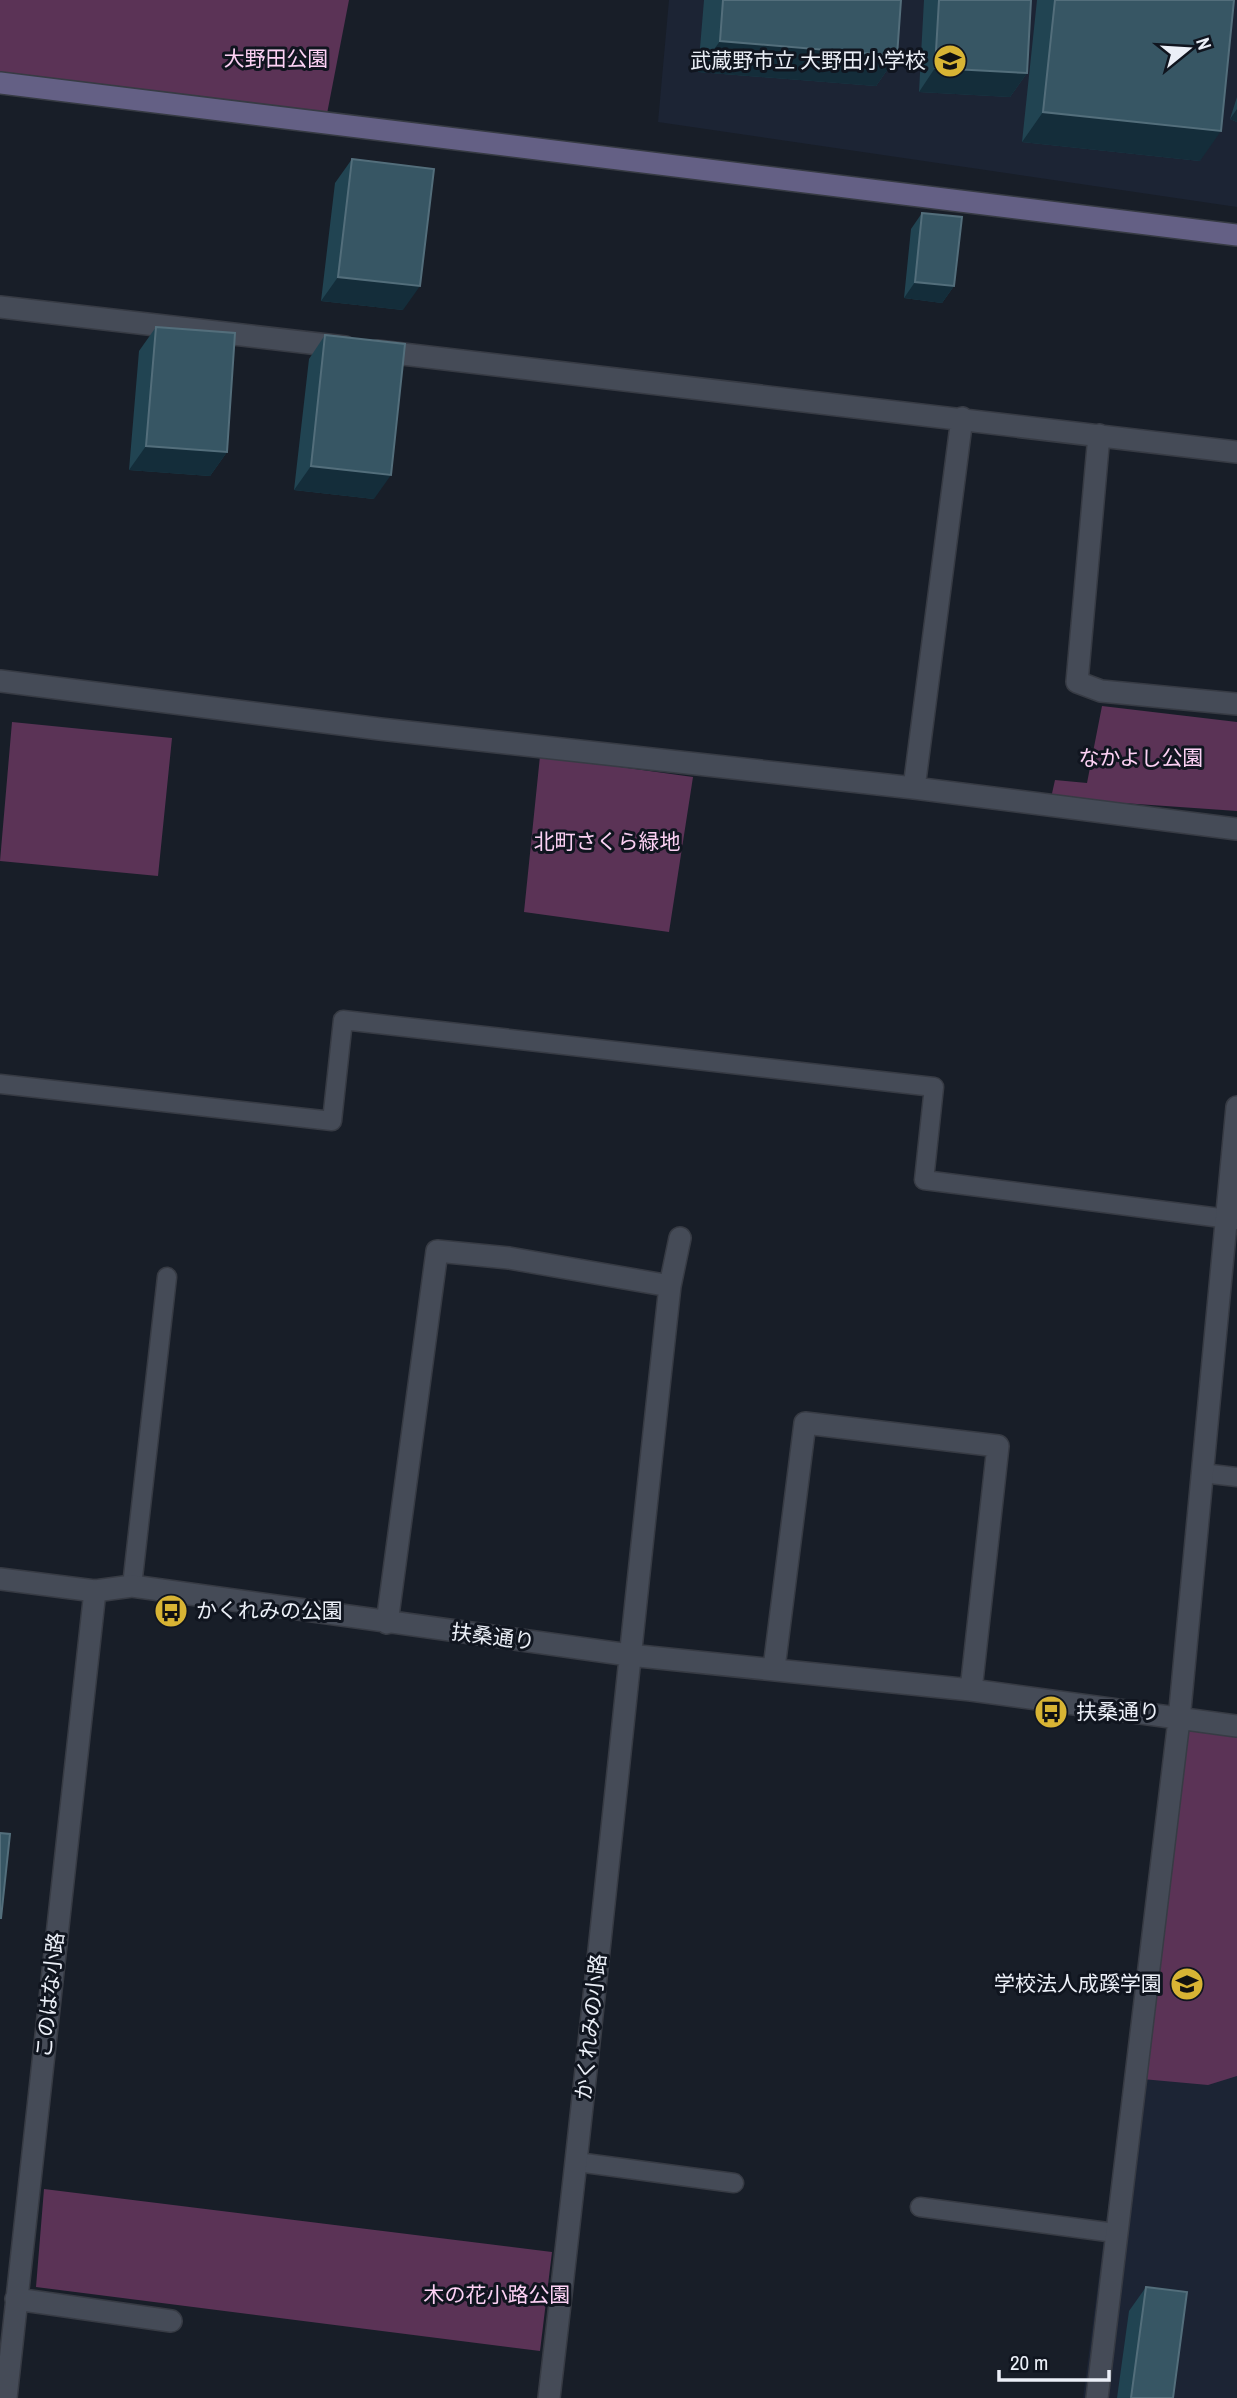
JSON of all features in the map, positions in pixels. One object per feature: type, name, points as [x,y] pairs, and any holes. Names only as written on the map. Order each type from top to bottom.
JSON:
[{"type":"street","points":[[0,83],[1237,235]]},
{"type":"street","points":[[0,307],[962,418],[1237,453]]},
{"type":"street","points":[[914,788],[962,418]]},
{"type":"street","points":[[1099,435],[1077,682],[1101,691],[1237,704]]},
{"type":"street","points":[[0,681],[380,729],[914,788],[1237,829]]},
{"type":"street","points":[[1097,2398],[1179,1720],[1202,1473],[1232,1219],[1237,1107]]},
{"type":"street","name":"かくれみの小路","points":[[549,2398],[577,2162],[670,1286],[680,1238]]},
{"type":"street","points":[[387,1623],[437,1251],[509,1258],[670,1286]]},
{"type":"street","points":[[774,1668],[805,1423],[998,1446],[971,1690]]},
{"type":"street","name":"扶桑通り","points":[[0,1579],[95,1591],[132,1586],[629,1655],[971,1690],[1237,1726]]},
{"type":"street","name":"このはな小路","points":[[6,2398],[95,1591]]},
{"type":"street","points":[[16,2299],[171,2321]]},
{"type":"lane","points":[[0,1084],[332,1121],[344,1020],[934,1087],[924,1180],[1232,1219]]},
{"type":"lane","points":[[132,1586],[167,1277]]},
{"type":"lane","points":[[1202,1473],[1237,1477]]},
{"type":"lane","points":[[577,2162],[734,2183]]},
{"type":"lane","points":[[920,2207],[1115,2233]]},
{"type":"shaded area","name":"武蔵野市立 大野田小学校","points":[[669,0],[1237,0],[1237,207],[658,122]]},
{"type":"shaded area","name":"学校法人成蹊学園","points":[[1171,1727],[1237,1734],[1237,2398],[1083,2398]]},
{"type":"green space","name":"大野田公園","points":[[0,0],[349,0],[325,124],[0,83]]},
{"type":"green space","name":"なかよし公園","points":[[1102,706],[1237,722],[1237,811],[1051,798],[1055,780],[1087,783]]},
{"type":"green space","points":[[12,722],[172,738],[158,876],[0,861]]},
{"type":"green space","name":"北町さくら緑地","points":[[540,756],[693,777],[669,932],[524,912]]},
{"type":"green space","points":[[1184,1728],[1237,1734],[1237,2076],[1208,2085],[1131,2078]]},
{"type":"green space","name":"木の花小路公園","points":[[44,2189],[552,2252],[540,2351],[36,2287]]},
{"type":"building","points":[[723,0],[901,0],[897,56],[720,41]]},
{"type":"building","points":[[939,0],[1031,0],[1027,73],[935,68]]},
{"type":"building","points":[[1055,0],[1234,0],[1221,131],[1043,112]]},
{"type":"building","points":[[352,159],[434,169],[420,286],[338,277]]},
{"type":"building","points":[[922,213],[962,217],[954,286],[915,282]]},
{"type":"building","points":[[156,327],[235,333],[227,452],[146,446]]},
{"type":"building","points":[[325,335],[405,344],[391,475],[311,466]]},
{"type":"building","points":[[0,1833],[10,1834],[1,1918],[0,1918]]},
{"type":"building","points":[[1146,2287],[1187,2292],[1173,2398],[1131,2398]]},
{"type":"place","name":"武蔵野市立 大野田小学校","points":[[950,61]]},
{"type":"place","name":"かくれみの公園","points":[[171,1611]]},
{"type":"place","name":"扶桑通り","points":[[1051,1712]]},
{"type":"place","name":"学校法人成蹊学園","points":[[1187,1984]]}]
